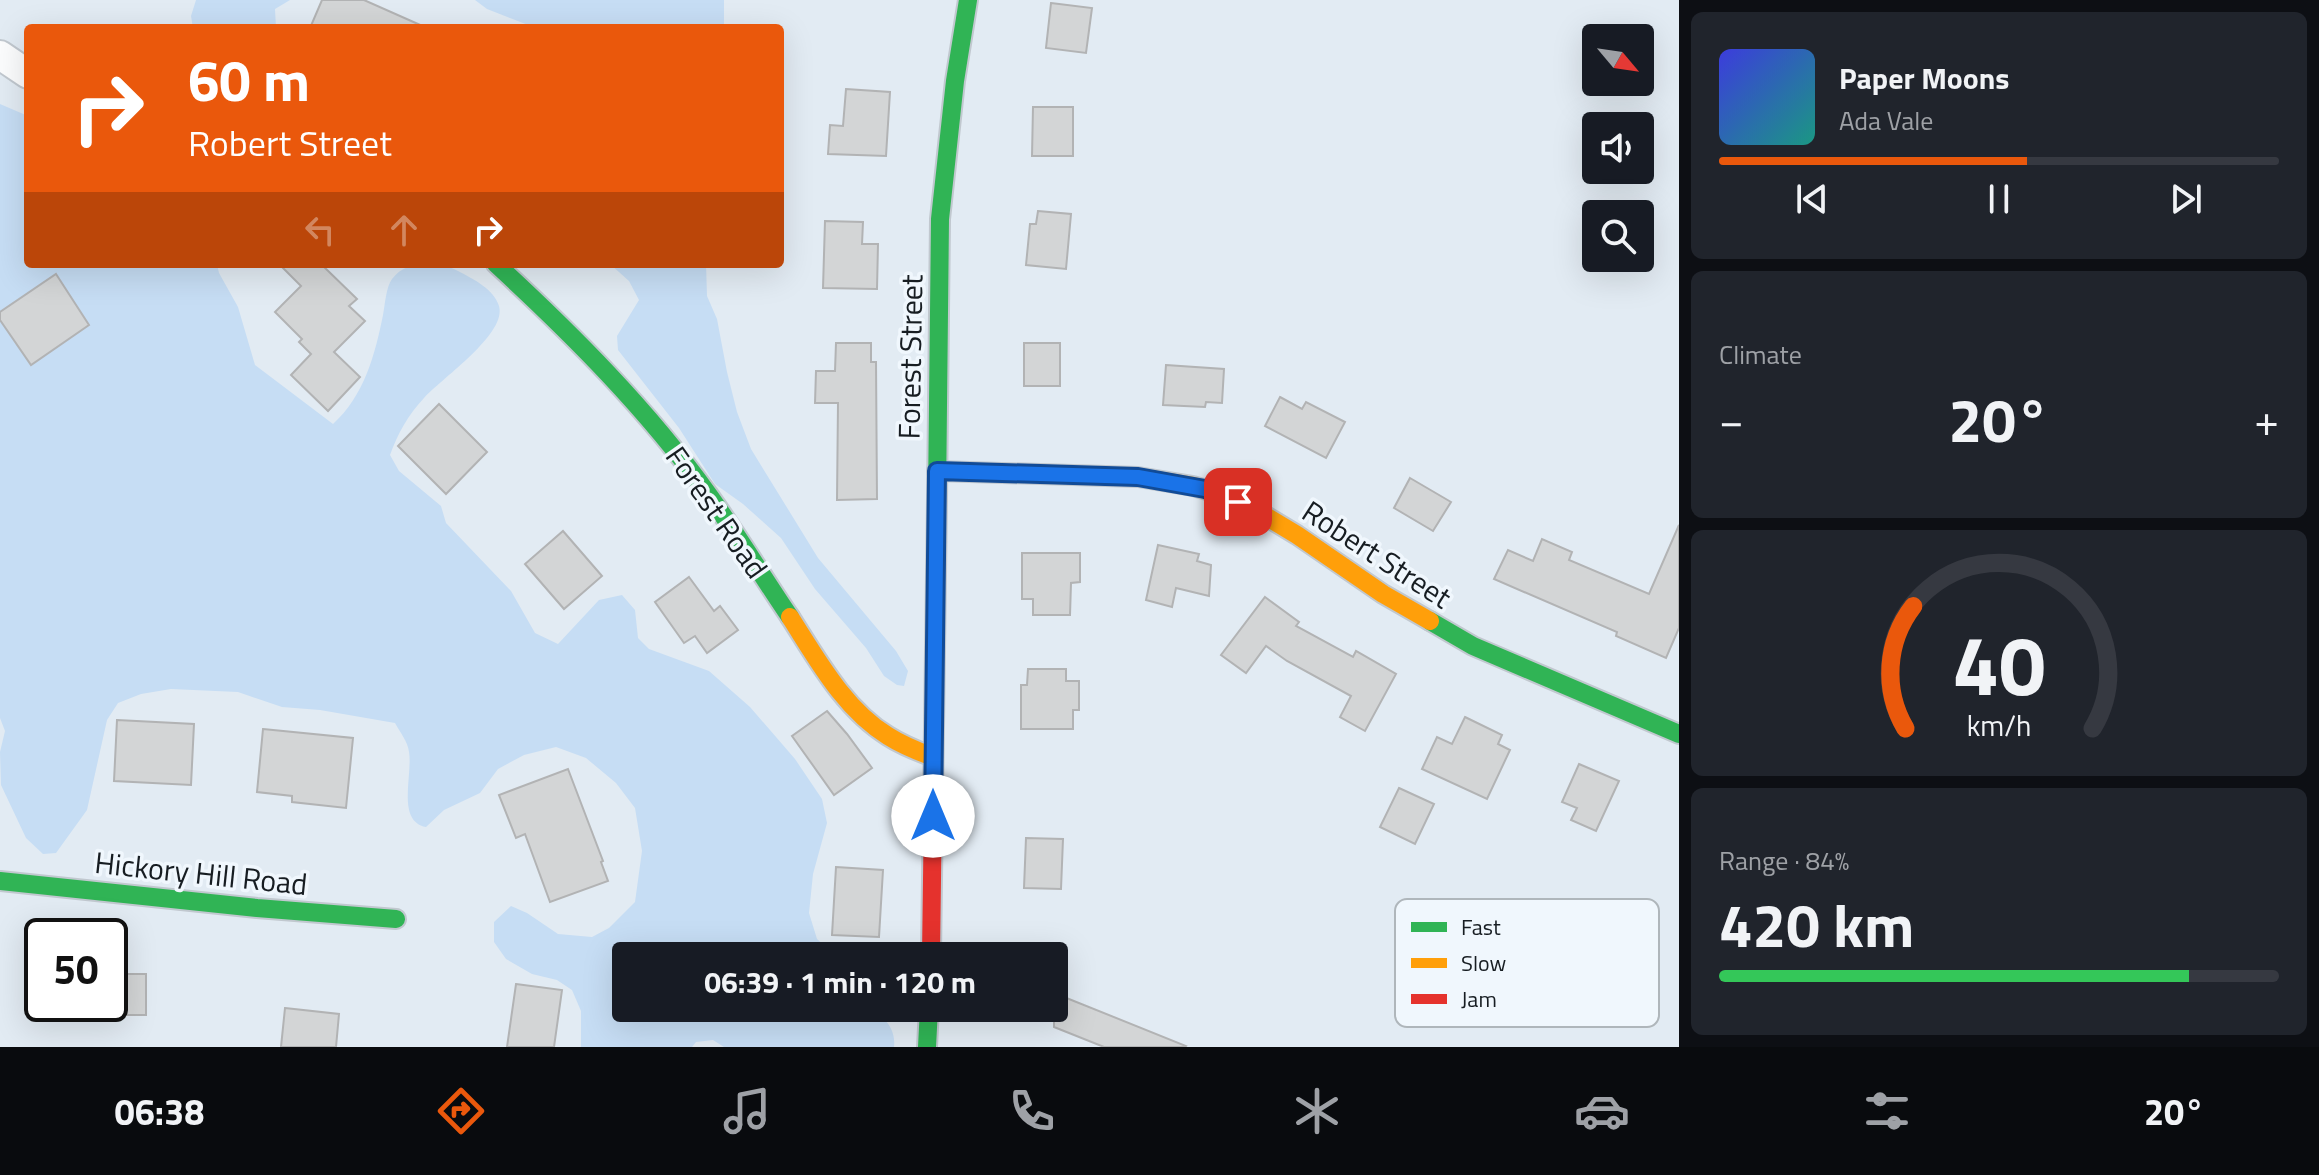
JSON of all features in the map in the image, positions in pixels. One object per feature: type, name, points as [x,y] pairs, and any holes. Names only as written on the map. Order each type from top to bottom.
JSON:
[{"type":"street","name":"Forest Street","points":[[931,942],[940,219],[955,81],[968,0]]},
{"type":"street","points":[[0,55],[24,71]]},
{"type":"street","name":"Forest Road","points":[[500,268],[560,323],[663,436],[708,494],[830,678],[852,706],[890,740],[933,757]]},
{"type":"street","name":"Robert Street","points":[[937,471],[1138,477],[1217,493],[1259,512],[1383,594],[1473,646],[1679,734]]},
{"type":"street","name":"Hickory Hill Road","points":[[0,881],[396,919]]},
{"type":"street","points":[[927,1047],[928,1022]]},
{"type":"shaded area","points":[[196,0],[290,0],[275,9],[276,24],[192,24],[191,16]]},
{"type":"shaded area","points":[[475,0],[724,0],[724,24],[526,24],[487,9]]},
{"type":"shaded area","points":[[0,104],[24,114],[24,268],[218,268],[238,307],[255,365],[333,424],[353,401],[367,374],[388,287],[398,272],[406,268],[452,268],[493,294],[499,306],[499,317],[493,329],[471,355],[424,398],[400,432],[390,455],[399,471],[441,506],[446,523],[511,591],[535,633],[558,644],[599,600],[622,595],[635,610],[638,638],[649,649],[709,671],[750,707],[795,759],[822,799],[827,823],[813,874],[809,913],[820,942],[612,942],[612,1022],[887,1022],[894,1047],[724,1047],[713,1040],[696,1042],[692,1047],[581,1047],[581,1011],[572,990],[557,980],[532,974],[506,959],[494,942],[494,922],[511,906],[558,934],[592,937],[609,928],[635,902],[642,851],[635,808],[616,783],[586,758],[556,747],[524,755],[498,769],[480,793],[444,810],[426,827],[417,823],[408,807],[409,752],[395,723],[282,707],[238,692],[171,689],[141,694],[118,703],[107,720],[87,810],[56,853],[43,854],[26,838],[1,785],[0,752],[5,731],[0,718]]},
{"type":"shaded area","points":[[614,268],[706,268],[707,296],[717,319],[737,412],[751,449],[818,558],[896,651],[908,671],[904,686],[884,676],[866,648],[815,589],[781,538],[715,484],[679,428],[618,350],[617,336],[639,300],[629,281]]},
{"type":"building","points":[[322,0],[364,0],[418,24],[312,24]]},
{"type":"building","points":[[1051,3],[1092,8],[1086,53],[1046,48]]},
{"type":"building","points":[[846,89],[890,92],[886,156],[828,154],[830,125],[843,126]]},
{"type":"building","points":[[1033,107],[1073,107],[1073,156],[1032,156]]},
{"type":"building","points":[[1038,211],[1071,214],[1066,269],[1026,265],[1030,224],[1036,224]]},
{"type":"building","points":[[825,221],[863,222],[862,244],[878,244],[877,289],[823,288]]},
{"type":"building","points":[[283,268],[325,268],[357,299],[349,306],[365,321],[334,352],[360,377],[328,411],[291,375],[311,354],[299,342],[302,339],[275,312],[301,286]]},
{"type":"building","points":[[56,274],[89,325],[31,365],[0,320],[0,312]]},
{"type":"building","points":[[836,343],[871,343],[871,362],[876,362],[877,499],[837,500],[838,403],[815,403],[816,371],[835,371]]},
{"type":"building","points":[[1024,343],[1060,343],[1060,386],[1024,386]]},
{"type":"building","points":[[1166,365],[1224,369],[1222,403],[1206,402],[1205,407],[1163,405]]},
{"type":"building","points":[[1280,397],[1302,409],[1306,402],[1345,422],[1326,458],[1265,426]]},
{"type":"building","points":[[439,404],[487,452],[446,494],[398,446]]},
{"type":"building","points":[[1410,478],[1451,502],[1433,531],[1394,508]]},
{"type":"building","points":[[1679,525],[1679,628],[1666,658],[1616,636],[1617,632],[1494,579],[1508,550],[1533,561],[1542,539],[1572,552],[1569,560],[1649,594]]},
{"type":"building","points":[[563,531],[602,576],[564,609],[525,564]]},
{"type":"building","points":[[1158,545],[1199,554],[1197,561],[1211,565],[1209,596],[1176,588],[1172,607],[1146,600]]},
{"type":"building","points":[[1022,553],[1080,553],[1080,582],[1071,583],[1070,615],[1033,615],[1033,599],[1022,599]]},
{"type":"building","points":[[689,577],[714,611],[720,606],[738,630],[707,653],[695,636],[684,643],[655,602]]},
{"type":"building","points":[[1265,597],[1299,622],[1296,626],[1353,657],[1356,651],[1396,674],[1365,731],[1340,717],[1351,696],[1266,646],[1246,673],[1221,655]]},
{"type":"building","points":[[1028,669],[1066,669],[1066,681],[1079,681],[1079,710],[1073,710],[1073,729],[1021,729],[1021,685],[1027,685]]},
{"type":"building","points":[[827,711],[872,768],[834,795],[792,736]]},
{"type":"building","points":[[1465,717],[1502,735],[1498,744],[1510,750],[1487,799],[1422,769],[1437,737],[1452,744]]},
{"type":"building","points":[[117,720],[194,724],[191,785],[114,781]]},
{"type":"building","points":[[263,729],[353,738],[346,808],[292,802],[292,796],[257,792]]},
{"type":"building","points":[[1579,764],[1619,781],[1596,831],[1571,820],[1577,808],[1562,802]]},
{"type":"building","points":[[568,769],[608,881],[550,902],[525,834],[516,838],[499,795]]},
{"type":"building","points":[[1399,788],[1434,804],[1415,844],[1380,827]]},
{"type":"building","points":[[1026,838],[1063,839],[1061,889],[1024,888]]},
{"type":"building","points":[[836,867],[883,870],[879,937],[832,935]]},
{"type":"building","points":[[128,974],[146,974],[146,1015],[128,1015]]},
{"type":"building","points":[[516,984],[562,990],[554,1047],[507,1047]]},
{"type":"building","points":[[1068,999],[1186,1046],[1104,1047],[1054,1027],[1054,1022],[1068,1022]]},
{"type":"building","points":[[285,1008],[339,1014],[336,1047],[281,1047]]},
{"type":"traffic: fast","points":[[937,498],[940,219],[955,81],[968,0]]},
{"type":"traffic: fast","points":[[500,268],[581,346],[660,432],[719,509],[790,617]]},
{"type":"traffic: fast","points":[[1430,621],[1473,646],[1679,734]]},
{"type":"traffic: fast","points":[[0,881],[396,919]]},
{"type":"traffic: fast","points":[[927,1047],[928,1022]]},
{"type":"traffic: slow","points":[[937,471],[1138,477],[1217,493],[1259,512],[1383,594],[1430,621]]},
{"type":"traffic: slow","points":[[790,617],[821,666],[858,712],[893,739],[933,757]]},
{"type":"traffic: jam","points":[[931,942],[937,498]]},
{"type":"route","points":[[933,816],[937,471],[1138,477],[1193,486],[1238,502]]}]
